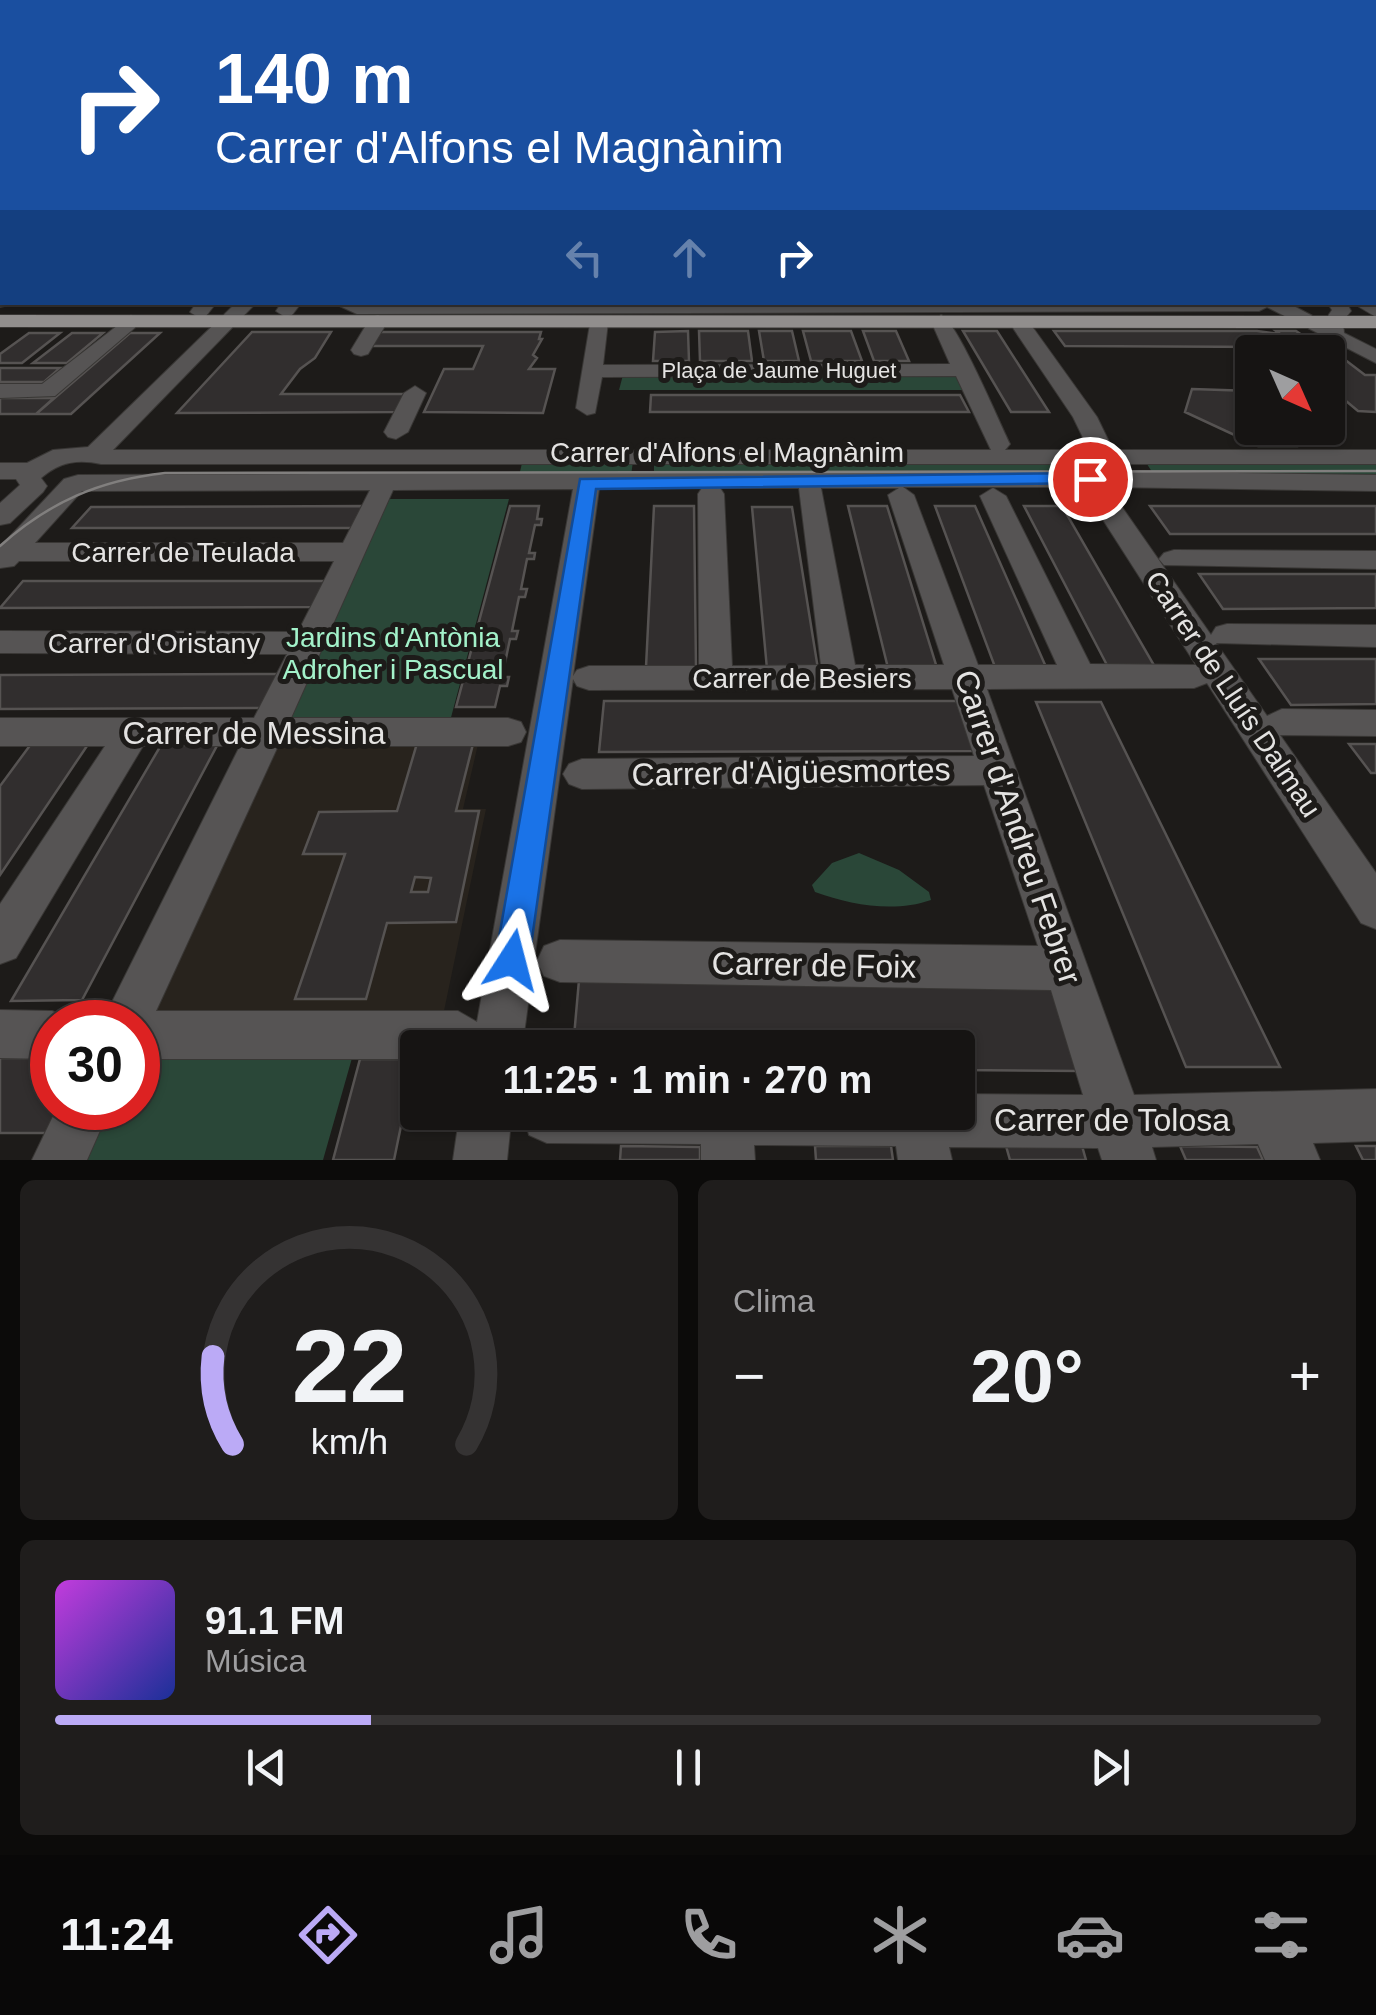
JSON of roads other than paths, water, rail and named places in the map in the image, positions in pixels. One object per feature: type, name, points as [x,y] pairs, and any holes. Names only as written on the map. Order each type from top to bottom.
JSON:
[{"type":"main road","points":[[1335,320],[1376,322]]},
{"type":"main road","points":[[0,321],[1302,321]]},
{"type":"street","points":[[6,558],[75,484],[99,472],[105,461],[98,455],[245,305]]},
{"type":"street","points":[[338,305],[1254,305],[1302,321],[1335,320],[1376,356]]},
{"type":"street","points":[[0,391],[47,390],[131,322]]},
{"type":"street","points":[[361,350],[378,322]]},
{"type":"street","points":[[587,408],[598,322]]},
{"type":"street","points":[[941,322],[998,444]]},
{"type":"street","name":"Carrer de Lluís Dalmau","points":[[1019,322],[1085,416],[1096,464],[1376,909]]},
{"type":"street","name":"Plaça de Jaume Huguet","points":[[593,371],[966,370]]},
{"type":"street","points":[[396,432],[415,393]]},
{"type":"street","name":"Carrer d'Alfons el Magnànim","points":[[1376,457],[98,455],[61,456],[33,478],[50,488],[75,484],[587,483],[1096,464],[1376,482]]},
{"type":"street","points":[[0,471],[33,478],[0,518]]},
{"type":"street","points":[[479,1030],[587,483]]},
{"type":"street","points":[[810,491],[840,678]]},
{"type":"street","points":[[137,1000],[382,492]]},
{"type":"street","points":[[712,494],[716,678]]},
{"type":"street","name":"Carrer d'Andreu Febrer","points":[[902,494],[1068,968],[1123,1141]]},
{"type":"street","points":[[993,496],[1080,678]]},
{"type":"street","name":"Carrer de Teulada","points":[[6,558],[353,552]]},
{"type":"street","points":[[1174,559],[1376,560]]},
{"type":"street","points":[[1227,635],[1376,636]]},
{"type":"street","name":"Carrer d'Oristany","points":[[0,642],[309,643]]},
{"type":"street","name":"Carrer de Besiers","points":[[590,678],[1194,676]]},
{"type":"street","points":[[1282,722],[1376,723]]},
{"type":"street","name":"Carrer de Messina","points":[[1,734],[508,732]]},
{"type":"street","points":[[0,943],[132,733]]},
{"type":"street","name":"Carrer d'Aigüesmortes","points":[[582,774],[1000,770]]},
{"type":"street","name":"Carrer de Foix","points":[[560,961],[1068,968]]},
{"type":"street","points":[[0,1034],[30,1035]]},
{"type":"street","points":[[160,1036],[400,1040]]},
{"type":"street","name":"Carrer de Tolosa","points":[[649,1130],[727,1140],[1283,1139],[1376,1115]]},
{"type":"street","points":[[59,1160],[73,1130]]},
{"type":"street","points":[[480,1160],[484,1130]]},
{"type":"tram line","points":[[0,546],[37,517],[76,496],[119,481],[165,473],[1376,471]]},
{"type":"park label","name":"Jardins d'Antònia Adroher i Pascual","points":[[393,653]]}]
